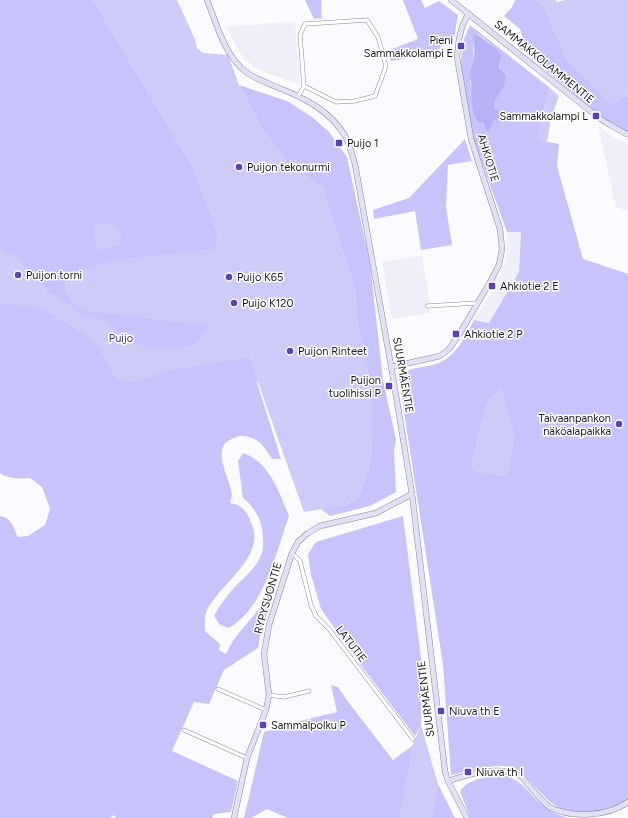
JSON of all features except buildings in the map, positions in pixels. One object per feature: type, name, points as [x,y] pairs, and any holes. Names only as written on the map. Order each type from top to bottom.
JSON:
[{"type":"street","name":"SUURMÄENTIE","points":[[207,0],[221,37],[232,58],[245,72],[322,110],[332,119],[350,146],[355,164],[412,494],[445,771],[448,781],[467,818]]},
{"type":"street","name":"SAMMAKKOLAMMENTIE","points":[[451,0],[599,118],[628,135]]},
{"type":"street","name":"AHKIOTIE","points":[[391,367],[440,356],[449,349],[478,303],[499,265],[502,249],[500,228],[471,139],[457,57],[462,27],[468,14]]},
{"type":"street","points":[[298,97],[304,86],[300,35],[305,24],[367,20],[378,37],[386,66],[375,96],[356,101],[336,102],[304,86]]},
{"type":"street","points":[[427,306],[478,303]]},
{"type":"street","name":"RYPYSUONTIE","points":[[234,818],[247,758],[266,710],[269,695],[264,654],[269,625],[292,554],[298,542],[305,535],[320,526],[376,512],[412,494]]},
{"type":"street","name":"LATUTIE","points":[[292,554],[300,561],[311,605],[316,616],[329,629],[413,739]]},
{"type":"street","points":[[218,689],[266,710]]},
{"type":"street","points":[[269,695],[284,697],[309,691]]},
{"type":"street","points":[[184,730],[247,758]]},
{"type":"street","points":[[448,781],[495,770],[507,770],[522,777],[550,808],[570,816],[585,817],[600,815],[621,807],[628,802]]},
{"type":"shaded area","points":[[0,0],[93,0],[194,169],[218,234],[215,249],[123,259],[68,273],[64,288],[71,301],[83,310],[209,326],[205,333],[192,346],[173,348],[148,347],[126,339],[109,322],[83,314],[48,291],[16,257],[0,249]],"holes":[[[108,223],[120,229],[121,245],[97,250],[93,226]]]},
{"type":"shaded area","points":[[305,0],[321,0],[322,18],[314,19]]},
{"type":"shaded area","points":[[403,0],[421,0],[425,8],[439,1],[458,15],[454,38],[447,37],[436,54],[391,61],[387,51],[418,39]]},
{"type":"shaded area","points":[[515,0],[536,0],[544,7],[567,59],[611,104],[626,96],[628,86],[628,132],[604,119],[519,48],[524,42],[520,29],[504,16],[512,7]]},
{"type":"shaded area","points":[[295,21],[300,85],[261,71],[244,59],[232,39],[227,27]]},
{"type":"shaded area","points":[[470,25],[550,88],[541,119],[538,140],[559,144],[557,166],[583,259],[628,274],[628,799],[603,811],[585,813],[558,807],[547,799],[522,773],[512,767],[489,767],[451,775],[443,665],[399,379],[407,371],[439,363],[451,356],[464,339],[474,320],[489,323],[519,272],[521,232],[507,232],[472,135],[460,68],[464,39]],"holes":[[[476,33],[491,44],[496,50],[500,67],[505,75],[504,87],[495,101],[494,108],[497,110],[495,119],[491,122],[490,129],[484,126],[473,105],[470,79],[474,61],[473,48]],[[501,390],[514,434],[509,469],[501,476],[473,470],[472,463],[489,400]]]},
{"type":"shaded area","points":[[475,33],[495,48],[501,55],[499,67],[506,76],[504,87],[495,101],[494,108],[501,113],[500,118],[493,121],[489,132],[483,123],[479,123],[476,119],[473,108],[471,81],[469,75],[474,60]]},
{"type":"shaded area","points":[[239,85],[287,101],[312,117],[329,132],[347,157],[370,263],[383,380],[396,440],[394,450],[396,492],[370,506],[330,516],[321,509],[347,505],[359,496],[368,470],[372,444],[372,392],[357,319],[355,290],[322,187],[288,164],[260,125]]},
{"type":"shaded area","points":[[598,126],[614,138],[628,143],[628,211],[616,207]]},
{"type":"shaded area","points":[[465,139],[472,161],[448,165],[446,207],[452,245],[421,250],[415,211],[374,219],[373,210],[409,198]]},
{"type":"shaded area","points":[[507,232],[521,232],[519,272],[489,323],[474,320],[495,287],[506,260]]},
{"type":"shaded area","points":[[422,255],[431,313],[392,319],[382,262]]},
{"type":"shaded area","points":[[9,303],[44,310],[94,340],[116,379],[135,383],[165,371],[249,357],[281,459],[272,459],[257,440],[242,436],[230,440],[225,444],[222,450],[223,465],[232,494],[230,503],[243,508],[247,513],[254,529],[254,542],[244,563],[207,610],[205,617],[205,631],[220,644],[219,650],[226,654],[234,640],[263,603],[270,589],[273,596],[261,631],[258,648],[224,670],[209,704],[194,702],[172,751],[238,781],[231,812],[214,814],[212,818],[116,818],[114,815],[110,818],[0,818],[0,516],[10,521],[18,537],[28,536],[45,525],[50,509],[42,487],[30,478],[15,478],[0,473],[0,306]]},
{"type":"shaded area","points":[[243,453],[260,463],[267,471],[277,488],[289,516],[274,562],[260,594],[241,619],[229,628],[220,625],[214,616],[228,595],[257,563],[263,547],[260,520],[250,504],[243,498],[238,461]]},
{"type":"shaded area","points":[[403,516],[422,666],[421,725],[415,736],[360,664],[321,609],[311,575],[308,554],[316,542]]},
{"type":"shaded area","points":[[331,685],[338,687],[393,760],[412,746],[400,818],[288,818],[267,809],[251,818],[244,818],[264,732],[288,726],[288,724],[337,712]]},
{"type":"shaded area","points":[[502,775],[519,782],[546,808],[568,818],[470,818],[460,791],[473,781]]},
{"type":"shaded area","points":[[438,784],[455,818],[431,818]]},
{"type":"green space","name":"Puijo","points":[[0,0],[216,242],[218,234],[194,169],[93,0],[177,0],[195,39],[197,48],[203,53],[228,55],[239,85],[260,125],[288,164],[322,187],[355,290],[357,319],[372,392],[372,444],[368,470],[359,496],[347,505],[304,512],[258,382],[73,530],[43,466],[0,429]]},
{"type":"green space","points":[[536,0],[555,0],[557,2],[565,0],[628,0],[628,86],[626,96],[611,104],[567,59],[544,7]]},
{"type":"green space","points":[[550,88],[559,96],[551,118],[547,142],[538,140],[541,119]]},
{"type":"green space","points":[[501,390],[514,434],[509,469],[501,476],[473,470],[472,463],[489,400]]},
{"type":"green space","points":[[421,725],[438,784],[431,818],[400,818],[412,746]]},
{"type":"place","name":"Pieni Sammakkolampi E","points":[[461,46]]},
{"type":"place","name":"Sammakkolampi L","points":[[596,116]]},
{"type":"place","name":"Puijo 1","points":[[339,143]]},
{"type":"place","name":"Puijon tekonurmi","points":[[239,167]]},
{"type":"place","name":"Puijon torni","points":[[18,275]]},
{"type":"place","name":"Puijo K65","points":[[229,277]]},
{"type":"place","name":"Ahkiotie 2 E","points":[[492,286]]},
{"type":"place","name":"Puijo K120","points":[[234,303]]},
{"type":"place","name":"Ahkiotie 2 P","points":[[456,334]]},
{"type":"place","name":"Puijon Rinteet","points":[[290,351]]},
{"type":"place","name":"Puijon tuolihissi P","points":[[389,386]]},
{"type":"place","name":"Taivaanpankon näköalapaikka","points":[[619,424]]},
{"type":"place","name":"Niuva th E","points":[[441,711]]},
{"type":"place","name":"Sammalpolku P","points":[[263,725]]},
{"type":"place","name":"Niuva th I","points":[[468,772]]}]
